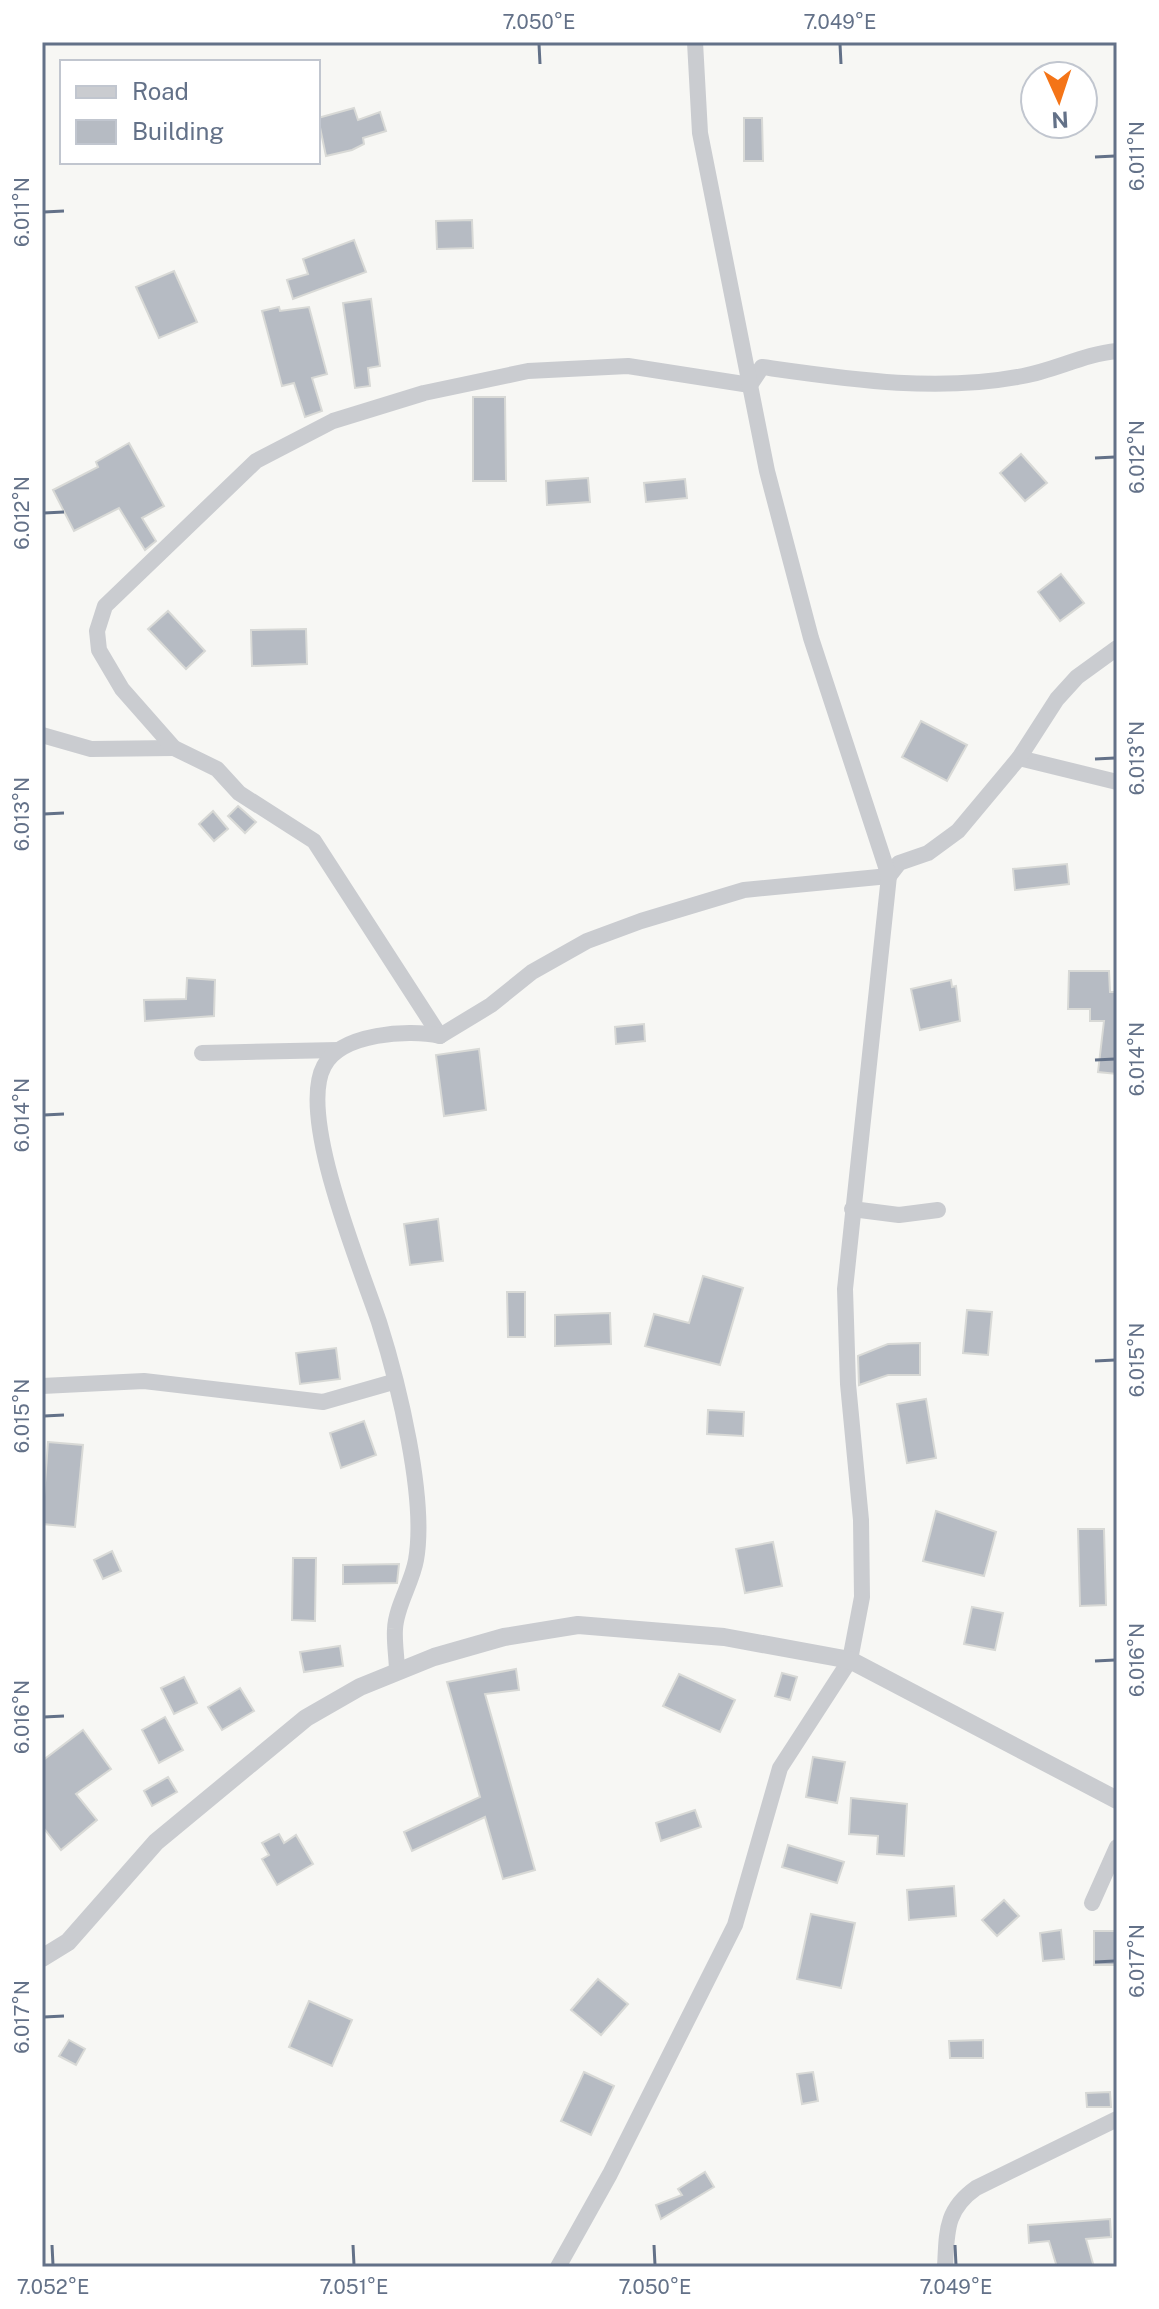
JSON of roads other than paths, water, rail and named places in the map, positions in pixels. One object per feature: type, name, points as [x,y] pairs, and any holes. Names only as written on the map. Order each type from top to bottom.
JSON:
[{"type":"street","points":[[558,2267],[610,2174],[735,1925],[780,1768],[850,1660],[862,1597],[861,1520],[847,1368],[845,1289],[889,876],[811,638],[767,471],[700,133],[695,42]]},
{"type":"street","points":[[750,385],[762,367],[910,384],[989,381],[1024,376],[1081,357],[1117,351]]},
{"type":"street","points":[[440,1036],[314,841],[239,793],[217,769],[174,748],[122,689],[99,650],[97,631],[105,606],[256,461],[333,421],[424,393],[528,371],[628,366],[750,385]]},
{"type":"street","points":[[202,1053],[338,1050],[367,1038],[414,1030],[440,1036],[491,1005],[532,972],[587,941],[641,921],[744,890],[889,876],[899,863],[928,853],[958,831],[1019,758],[1057,699],[1077,677],[1117,648]]},
{"type":"street","points":[[42,735],[91,749],[174,748]]},
{"type":"street","points":[[1019,758],[1117,782]]},
{"type":"street","points":[[338,1050],[324,1065],[318,1088],[319,1117],[332,1185],[380,1326],[419,1522],[416,1561],[395,1628],[397,1672]]},
{"type":"street","points":[[852,1209],[899,1215],[938,1210]]},
{"type":"street","points":[[42,1386],[144,1381],[323,1402],[393,1382]]},
{"type":"street","points":[[42,1958],[68,1942],[156,1842],[306,1718],[397,1672],[504,1637],[578,1625],[724,1637],[850,1660],[1117,1800]]},
{"type":"street","points":[[1092,1903],[1117,1847]]},
{"type":"street","points":[[945,2267],[947,2229],[957,2201],[976,2188],[1117,2119]]}]
